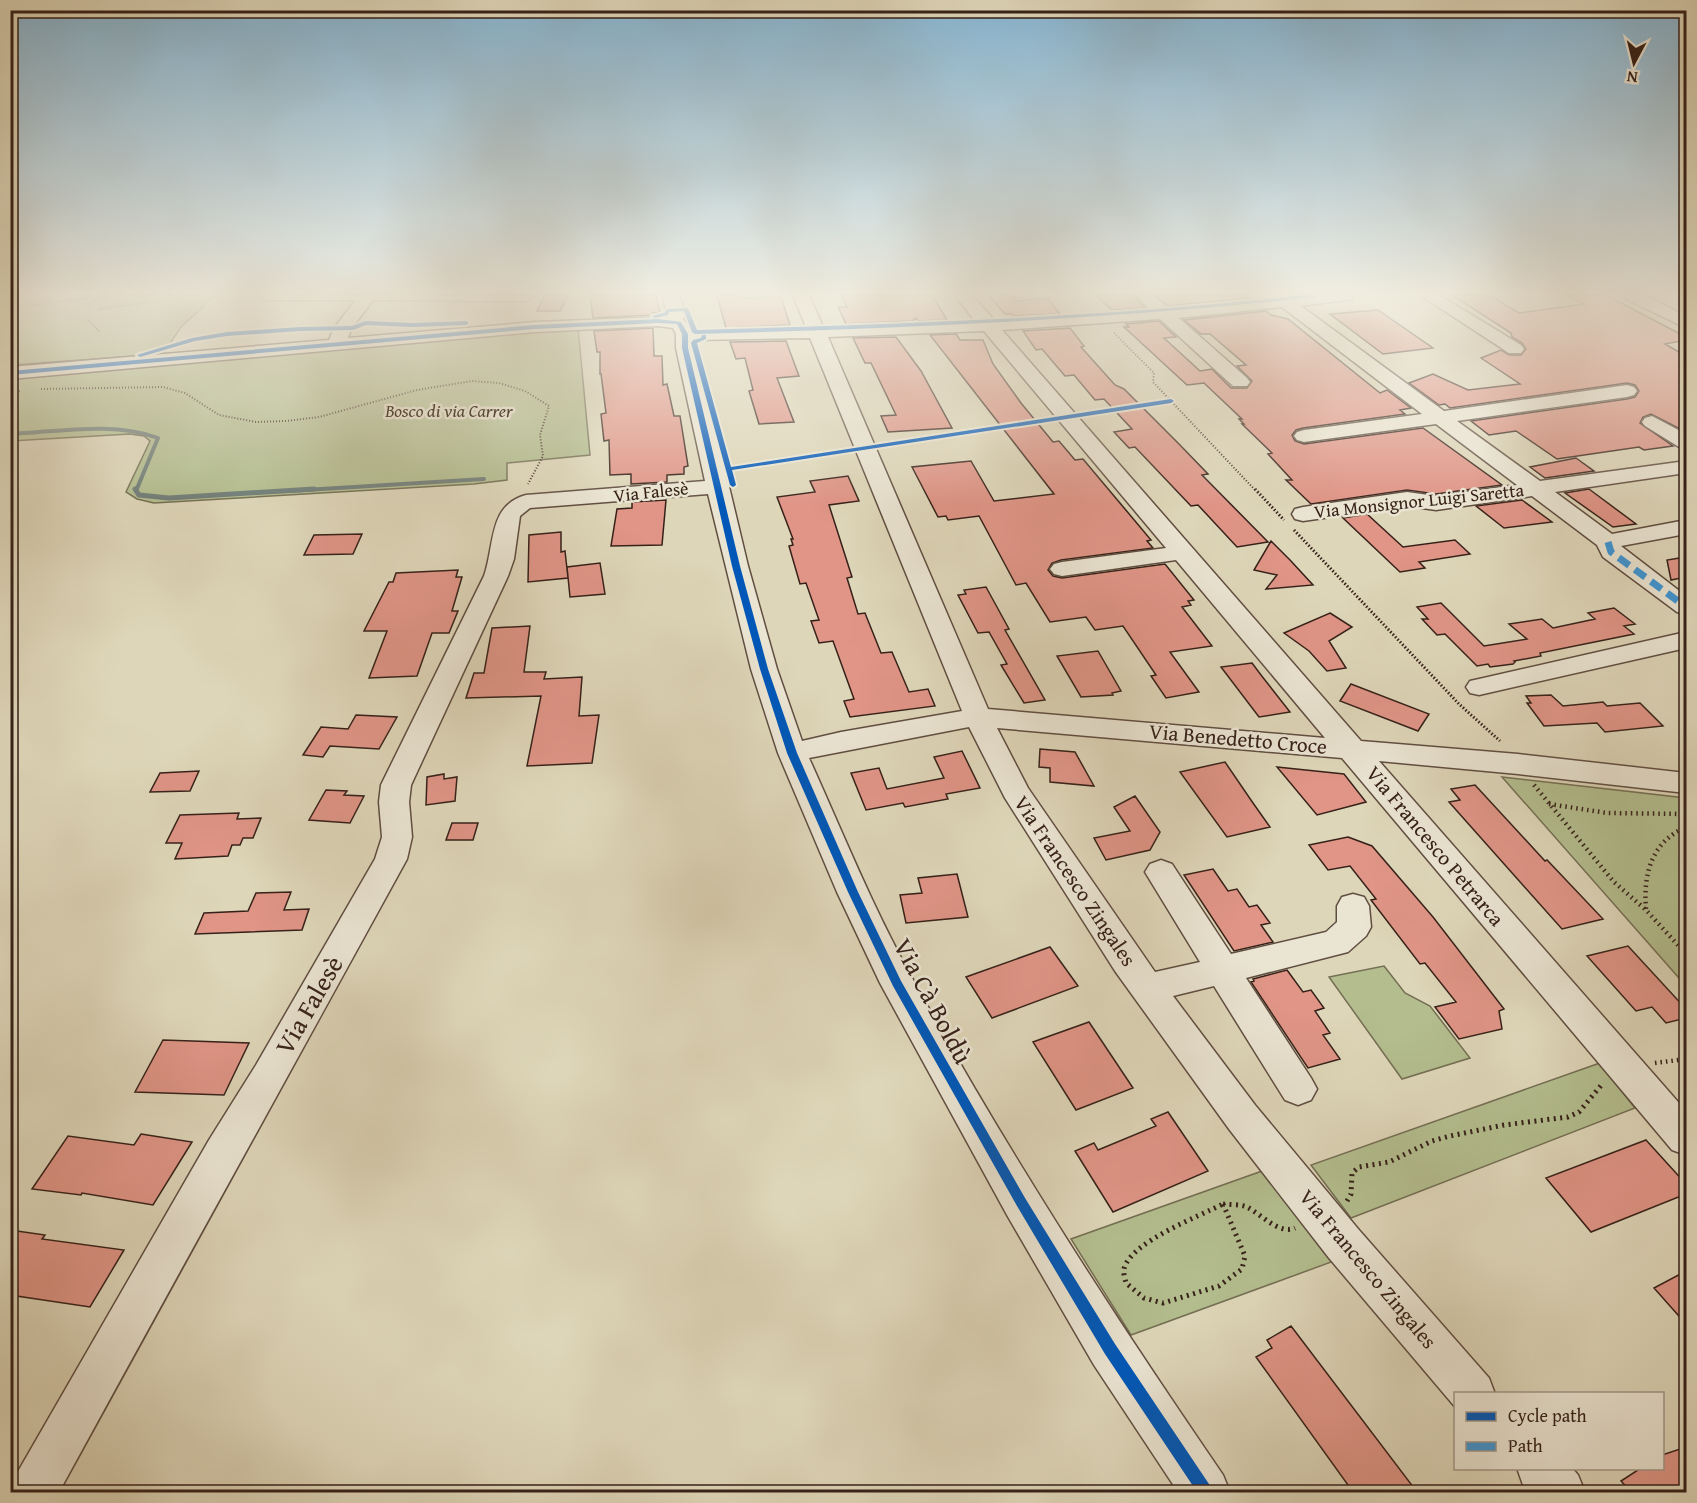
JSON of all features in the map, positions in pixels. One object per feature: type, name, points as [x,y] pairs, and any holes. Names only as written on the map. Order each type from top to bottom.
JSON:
[{"type":"street","points":[[10,373],[98,365]]},
{"type":"street","name":"Via Falesè","points":[[33,1492],[223,1152],[391,859],[397,837],[394,802],[396,785],[496,576],[502,559],[509,515],[526,494],[631,495],[718,486],[689,365]]},
{"type":"street","name":"Via Francesco Zingales","points":[[831,365],[978,717],[1015,791],[1147,988],[1242,1117],[1344,1244],[1471,1392]]},
{"type":"street","name":"Via Francesco Petrarca","points":[[1024,365],[1353,748],[1626,1071],[1686,1138]]},
{"type":"street","points":[[1221,365],[1240,382]]},
{"type":"street","name":"Via Monsignor Luigi Saretta","points":[[1369,365],[1608,542],[1611,552],[1686,607]]},
{"type":"street","points":[[1304,436],[1627,391]]},
{"type":"street","points":[[1652,422],[1686,443]]},
{"type":"street","name":"Via Monsignor Luigi Saretta","points":[[1303,514],[1407,499],[1437,503],[1536,488],[1681,472]]},
{"type":"street","name":"Via Cà Boldù","points":[[718,486],[755,641],[792,753],[853,892],[897,983],[1039,1231],[1110,1349],[1206,1492]]},
{"type":"street","points":[[1608,542],[1686,527]]},
{"type":"street","points":[[1062,569],[1185,552]]},
{"type":"street","points":[[1479,687],[1686,640]]},
{"type":"street","name":"Via Benedetto Croce","points":[[792,753],[841,741],[978,717],[1353,748],[1686,783]]},
{"type":"street","points":[[1161,872],[1298,1089]]},
{"type":"street","points":[[1147,988],[1336,943],[1354,927],[1353,906]]},
{"type":"street","points":[[1542,1470],[1562,1492]]},
{"type":"path","points":[[1146,365],[1154,373],[1153,382],[1459,704],[1499,740],[1614,882],[1646,910],[1686,954]]},
{"type":"path","points":[[31,389],[96,390],[157,387],[187,394],[220,416],[267,422],[304,420],[456,382],[488,381],[510,385],[527,392],[549,406],[540,435],[543,456],[526,494]]},
{"type":"path","points":[[10,393],[22,390]]},
{"type":"path","points":[[1160,403],[1171,401]]},
{"type":"path","points":[[1548,803],[1607,813],[1686,814]]},
{"type":"path","points":[[1646,910],[1644,897],[1646,879],[1660,845],[1672,834],[1686,827]]},
{"type":"path","points":[[1223,1204],[1245,1256],[1242,1269],[1219,1286],[1163,1303],[1144,1298],[1126,1283],[1124,1269],[1132,1254],[1155,1238],[1223,1204],[1245,1206],[1280,1228],[1291,1230],[1347,1202],[1351,1194],[1352,1173],[1359,1167],[1389,1162],[1432,1141],[1450,1136],[1504,1125],[1568,1117],[1579,1112],[1603,1084],[1626,1071],[1654,1063],[1686,1059]]},
{"type":"green space","name":"Bosco di via Carrer","points":[[141,365],[582,365],[590,455],[507,463],[507,480],[474,484],[154,503],[137,499],[126,492],[150,441],[144,436],[130,434],[11,441],[11,377]]},
{"type":"green space","points":[[1502,777],[1686,798],[1686,986]]},
{"type":"green space","points":[[1384,966],[1405,993],[1430,1006],[1470,1058],[1402,1079],[1329,977]]},
{"type":"green space","points":[[1600,1063],[1635,1108],[1351,1218],[1311,1165]]},
{"type":"green space","points":[[1265,1170],[1334,1261],[1131,1335],[1071,1239]]},
{"type":"building","points":[[600,365],[662,365],[663,385],[667,384],[674,416],[680,416],[688,466],[684,467],[684,474],[667,475],[667,482],[631,484],[631,474],[610,475],[609,440],[604,441],[601,414],[606,413]]},
{"type":"building","points":[[747,365],[795,365],[799,376],[777,378],[794,422],[759,424],[749,391],[753,390]]},
{"type":"building","points":[[872,365],[917,365],[952,428],[888,432],[881,416],[896,415]]},
{"type":"building","points":[[954,365],[994,365],[1053,442],[1059,441],[1075,460],[1083,459],[1151,540],[1147,541],[1153,548],[1061,560],[1052,563],[1048,570],[1053,576],[1062,578],[1165,564],[1194,600],[1188,601],[1191,605],[1182,607],[1212,646],[1170,652],[1199,692],[1166,698],[1151,676],[1156,675],[1123,626],[1095,630],[1086,617],[1050,622],[1026,583],[1016,585],[979,516],[948,520],[946,516],[938,517],[912,467],[971,461],[994,501],[1054,494]]},
{"type":"building","points":[[1056,365],[1097,365],[1208,474],[1202,475],[1268,542],[1237,547],[1198,505],[1191,506],[1135,447],[1129,448],[1114,432],[1132,429],[1104,399],[1095,400],[1074,375],[1065,376]]},
{"type":"building","points":[[1165,365],[1194,365],[1200,371],[1212,369],[1231,388],[1247,388],[1252,381],[1237,366],[1345,365],[1380,393],[1387,390],[1411,408],[1400,410],[1405,414],[1303,428],[1296,430],[1292,435],[1295,441],[1304,444],[1423,428],[1502,485],[1436,494],[1407,490],[1311,504],[1286,480],[1292,480],[1268,454],[1272,453],[1242,424],[1244,424],[1239,419],[1242,419],[1204,383],[1187,385]]},
{"type":"building","points":[[1492,365],[1686,365],[1686,432],[1651,414],[1643,417],[1640,423],[1673,446],[1644,450],[1639,447],[1557,459],[1516,431],[1489,435],[1471,421],[1627,399],[1635,397],[1639,391],[1635,385],[1627,383],[1450,408],[1445,404],[1439,405],[1409,383],[1433,374],[1468,390],[1520,384]]},
{"type":"building","points":[[1576,458],[1594,471],[1545,478],[1530,467]]},
{"type":"building","points":[[848,476],[859,501],[829,505],[852,577],[847,578],[858,614],[865,613],[881,653],[892,652],[909,692],[928,689],[935,706],[850,717],[844,701],[854,699],[833,641],[819,643],[811,621],[819,620],[806,583],[800,584],[789,546],[793,545],[791,539],[793,539],[777,497],[815,492],[810,481]]},
{"type":"building","points":[[1589,489],[1636,524],[1613,527],[1565,493]]},
{"type":"building","points":[[666,500],[662,545],[611,546],[617,509],[632,508],[632,502]]},
{"type":"building","points":[[1522,500],[1552,522],[1504,528],[1476,506]]},
{"type":"building","points":[[1367,514],[1403,547],[1455,540],[1470,554],[1419,562],[1425,568],[1400,572],[1343,518]]},
{"type":"building","points":[[561,532],[561,552],[565,551],[568,578],[528,582],[529,535]]},
{"type":"building","points":[[362,534],[353,554],[304,555],[314,535]]},
{"type":"building","points":[[1271,541],[1313,585],[1266,589],[1277,575],[1254,570]]},
{"type":"building","points":[[1686,557],[1686,577],[1671,580],[1667,560]]},
{"type":"building","points":[[600,563],[605,594],[570,597],[567,567]]},
{"type":"building","points":[[458,570],[456,577],[462,577],[452,611],[458,611],[449,633],[432,633],[417,676],[369,678],[387,631],[364,631],[396,573]]},
{"type":"building","points":[[986,587],[1009,629],[1005,630],[1045,700],[1024,703],[1001,665],[1007,664],[989,632],[978,633],[958,595],[966,594],[964,590]]},
{"type":"building","points":[[1441,603],[1484,646],[1527,639],[1509,624],[1542,619],[1553,628],[1595,619],[1588,613],[1614,608],[1635,624],[1624,626],[1634,634],[1540,653],[1541,656],[1514,661],[1513,664],[1477,666],[1445,634],[1437,635],[1422,619],[1428,619],[1417,607]]},
{"type":"building","points":[[1330,613],[1352,627],[1329,641],[1346,668],[1327,671],[1309,651],[1284,633]]},
{"type":"building","points":[[530,626],[524,672],[546,672],[544,679],[582,677],[579,716],[599,715],[592,763],[527,766],[541,696],[466,698],[474,673],[484,673],[492,628]]},
{"type":"building","points":[[1098,651],[1121,691],[1112,693],[1113,695],[1081,697],[1057,656]]},
{"type":"building","points":[[1252,663],[1290,712],[1259,717],[1221,667]]},
{"type":"building","points":[[1351,684],[1429,714],[1418,731],[1340,701]]},
{"type":"building","points":[[1551,695],[1563,706],[1603,702],[1607,706],[1640,703],[1663,726],[1605,732],[1597,723],[1544,726],[1527,703],[1531,703],[1526,696]]},
{"type":"building","points":[[356,715],[397,717],[379,749],[330,746],[323,757],[303,755],[321,727],[348,729]]},
{"type":"building","points":[[1040,749],[1075,752],[1094,786],[1050,782],[1050,768],[1039,767]]},
{"type":"building","points":[[962,751],[980,788],[946,794],[948,799],[905,807],[903,803],[866,810],[851,773],[879,768],[887,789],[944,778],[934,757]]},
{"type":"building","points":[[1225,762],[1270,827],[1227,837],[1180,772]]},
{"type":"building","points":[[1277,767],[1344,774],[1366,802],[1317,815]]},
{"type":"building","points":[[199,771],[190,791],[150,792],[160,773]]},
{"type":"building","points":[[444,774],[444,779],[457,777],[455,801],[426,805],[427,777]]},
{"type":"building","points":[[1475,785],[1545,861],[1547,860],[1603,919],[1562,929],[1449,802],[1460,800],[1451,789]]},
{"type":"building","points":[[326,790],[347,791],[344,795],[364,796],[350,823],[309,820]]},
{"type":"building","points":[[1135,796],[1160,832],[1150,850],[1106,860],[1094,838],[1130,831],[1114,807]]},
{"type":"building","points":[[239,813],[237,819],[261,818],[253,838],[243,838],[240,845],[232,845],[228,856],[175,859],[182,843],[166,843],[180,815]]},
{"type":"building","points":[[452,823],[478,823],[473,840],[446,840]]},
{"type":"building","points":[[1348,837],[1372,846],[1433,917],[1504,1009],[1499,1011],[1502,1029],[1459,1039],[1435,1007],[1456,1002],[1425,963],[1420,964],[1371,900],[1376,899],[1350,866],[1328,870],[1309,845]]},
{"type":"building","points":[[1213,869],[1228,891],[1237,889],[1249,907],[1257,905],[1270,923],[1261,925],[1273,942],[1234,951],[1184,875]]},
{"type":"building","points":[[957,874],[968,917],[906,923],[900,895],[922,893],[918,878]]},
{"type":"building","points":[[291,892],[284,910],[309,909],[302,930],[195,934],[204,913],[248,911],[256,893]]},
{"type":"building","points":[[1628,946],[1686,1009],[1686,1018],[1666,1023],[1652,1007],[1636,1011],[1587,956]]},
{"type":"building","points":[[1050,947],[1078,986],[992,1018],[966,977]]},
{"type":"building","points":[[1287,970],[1303,992],[1311,990],[1324,1008],[1315,1011],[1330,1033],[1323,1035],[1340,1059],[1308,1068],[1251,982],[1254,981],[1253,979]]},
{"type":"building","points":[[1089,1022],[1133,1088],[1076,1110],[1033,1042]]},
{"type":"building","points":[[163,1040],[249,1043],[224,1095],[135,1092]]},
{"type":"building","points":[[1168,1112],[1208,1171],[1113,1212],[1075,1151],[1094,1143],[1098,1150],[1156,1126],[1151,1119]]},
{"type":"building","points":[[141,1134],[192,1142],[153,1205],[82,1193],[81,1195],[32,1189],[68,1136],[134,1145]]},
{"type":"building","points":[[1646,1140],[1686,1184],[1686,1194],[1591,1232],[1546,1178]]},
{"type":"building","points":[[10,1230],[45,1235],[42,1239],[124,1250],[90,1307],[10,1295]]},
{"type":"building","points":[[1686,1271],[1686,1324],[1654,1288]]},
{"type":"building","points":[[1291,1326],[1417,1492],[1353,1492],[1256,1357],[1272,1348],[1267,1340]]},
{"type":"building","points":[[1686,1447],[1686,1492],[1631,1492],[1621,1481],[1638,1470],[1664,1470],[1664,1454]]},
{"type":"waterway","points":[[10,434],[104,429],[141,433],[158,438],[136,491]]},
{"type":"waterway","points":[[289,491],[484,479]]},
{"type":"waterway","points":[[136,491],[139,495],[169,498],[314,489]]},
{"type":"marked path","points":[[1608,542],[1611,552],[1686,607]]},
{"type":"cycle path","points":[[10,373],[100,365]]},
{"type":"cycle path","points":[[689,365],[736,566],[764,669],[792,753],[853,892],[897,983],[1021,1202],[1110,1349],[1206,1492]]},
{"type":"cycle path","points":[[700,365],[733,485]]},
{"type":"cycle path","points":[[729,469],[1171,401]]}]
